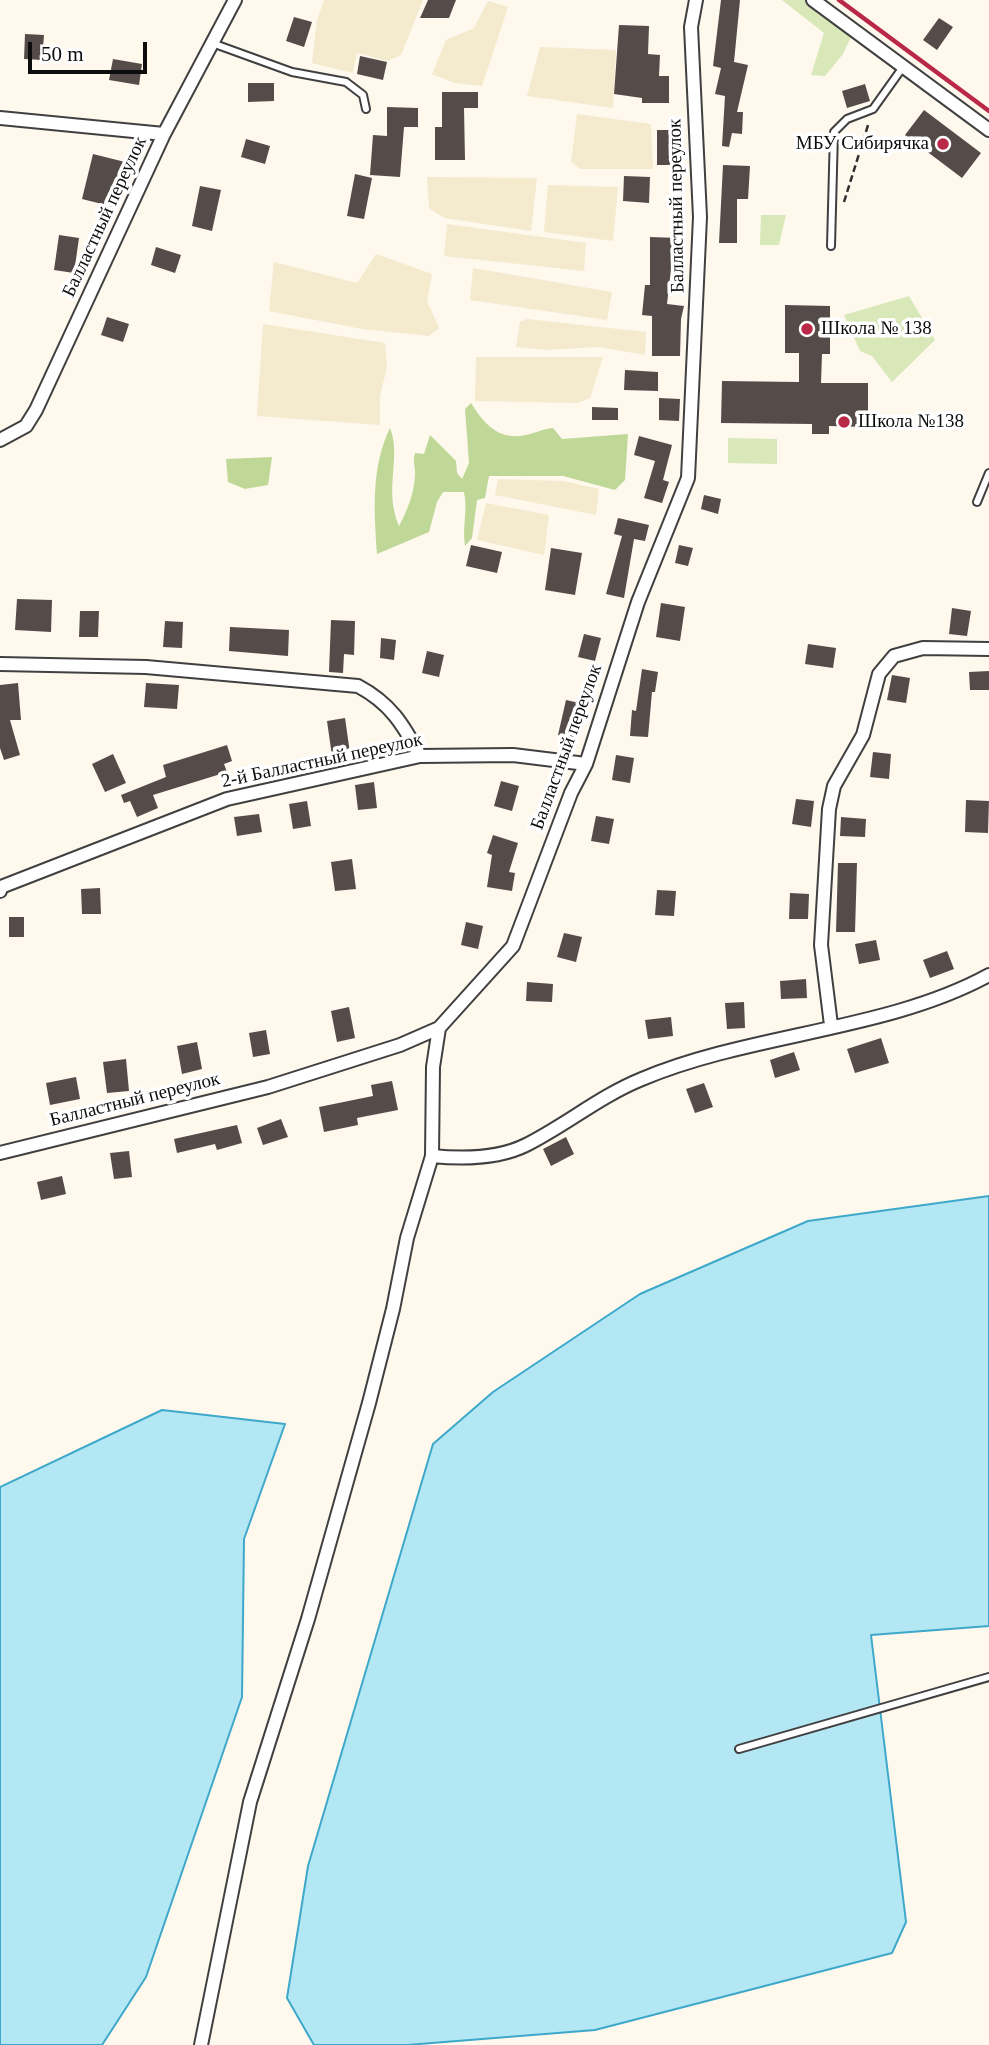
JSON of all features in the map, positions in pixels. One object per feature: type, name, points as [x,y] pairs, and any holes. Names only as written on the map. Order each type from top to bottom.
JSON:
[{"type":"street","name":"Балластный переулок","points":[[0,440],[26,426],[36,410],[164,134],[235,0]]},
{"type":"street","name":"Балластный переулок","points":[[0,1153],[268,1087],[400,1045],[439,1028],[513,946],[572,793],[586,764],[638,602],[688,478],[700,217],[691,27],[696,0]]},
{"type":"street","points":[[813,0],[989,130]]},
{"type":"street","points":[[0,118],[164,134]]},
{"type":"street","points":[[831,1026],[821,945],[829,809],[834,786],[863,735],[879,674],[894,656],[923,648],[989,649]]},
{"type":"street","points":[[0,664],[146,667],[358,686],[381,698],[406,729],[420,756]]},
{"type":"street","name":"2-й Балластный переулок","points":[[0,885],[227,799],[420,756],[513,755],[586,764]]},
{"type":"street","points":[[432,1156],[458,1159],[489,1156],[525,1146],[597,1099],[643,1078],[709,1055],[911,1007],[969,986],[989,975]]},
{"type":"street","points":[[201,2045],[250,1802],[308,1619],[393,1309],[407,1238],[432,1156],[433,1067],[439,1028]]},
{"type":"lane","points":[[211,43],[292,72],[346,82],[363,95],[366,109]]},
{"type":"lane","points":[[831,246],[834,132],[846,120],[873,108],[904,66]]},
{"type":"lane","points":[[977,502],[989,473]]},
{"type":"lane","points":[[738,1749],[989,1677]]},
{"type":"path","points":[[843,208],[873,108]]},
{"type":"shaded area","points":[[324,0],[423,0],[401,55],[388,61],[357,53],[353,73],[312,63],[317,20]]},
{"type":"shaded area","points":[[488,1],[508,7],[482,86],[455,83],[432,74],[446,40],[474,28]]},
{"type":"shaded area","points":[[540,47],[616,50],[613,108],[527,96]]},
{"type":"shaded area","points":[[577,114],[651,124],[653,169],[581,169],[571,162]]},
{"type":"shaded area","points":[[427,177],[537,178],[531,231],[444,218],[429,208]]},
{"type":"shaded area","points":[[548,185],[618,187],[613,241],[544,232]]},
{"type":"shaded area","points":[[447,224],[586,243],[584,271],[444,256]]},
{"type":"shaded area","points":[[376,254],[432,274],[427,301],[439,328],[429,336],[362,329],[269,311],[274,262],[357,283]]},
{"type":"shaded area","points":[[473,268],[612,292],[607,320],[470,300]]},
{"type":"shaded area","points":[[527,319],[646,332],[645,355],[599,347],[546,350],[516,347],[520,322]]},
{"type":"shaded area","points":[[263,324],[385,343],[387,367],[380,396],[380,425],[257,416]]},
{"type":"shaded area","points":[[476,357],[603,357],[590,398],[577,403],[475,401]]},
{"type":"shaded area","points":[[498,479],[563,481],[599,489],[596,515],[495,495]]},
{"type":"shaded area","points":[[486,503],[549,515],[544,555],[477,540]]},
{"type":"green space","points":[[782,0],[805,0],[853,33],[843,54],[825,76],[811,75],[824,33]]},
{"type":"green space","points":[[761,215],[786,215],[779,245],[760,245]]},
{"type":"green space","points":[[909,296],[935,340],[892,382],[872,356],[860,351],[844,315]]},
{"type":"green space","points":[[471,403],[487,424],[508,435],[526,435],[553,428],[562,439],[628,434],[625,480],[615,490],[563,476],[489,476],[485,498],[477,500],[472,538],[465,546],[464,492],[443,492],[437,502],[429,532],[377,554],[377,474],[390,428],[394,450],[393,499],[399,526],[413,489],[415,453],[424,454],[430,435],[456,461],[457,473],[462,479],[469,463],[465,409]]},
{"type":"green space","points":[[728,438],[777,439],[777,464],[728,463]]},
{"type":"green space","points":[[272,457],[268,485],[245,489],[228,482],[226,459]]},
{"type":"water","points":[[989,1196],[989,1626],[871,1635],[906,1922],[892,1953],[595,2030],[407,2045],[314,2045],[287,1998],[308,1866],[433,1444],[493,1392],[640,1294],[808,1221]]},
{"type":"water","points":[[162,1410],[285,1424],[244,1539],[242,1697],[146,1977],[102,2045],[0,2045],[0,1487]]},
{"type":"building","points":[[428,0],[456,0],[449,18],[420,18]]},
{"type":"building","points":[[721,0],[740,0],[734,62],[748,65],[737,112],[743,112],[742,134],[732,133],[729,147],[722,146],[725,96],[715,94],[721,68],[713,66]]},
{"type":"building","points":[[294,17],[312,22],[304,47],[286,41]]},
{"type":"building","points":[[939,18],[953,27],[937,50],[923,40]]},
{"type":"building","points":[[619,25],[649,26],[648,54],[660,55],[659,76],[669,76],[669,103],[642,103],[642,98],[614,94]]},
{"type":"building","points":[[25,34],[44,35],[42,60],[24,59]]},
{"type":"building","points":[[360,56],[387,62],[383,80],[357,74]]},
{"type":"building","points":[[113,59],[142,64],[139,85],[109,80]]},
{"type":"building","points":[[248,83],[274,83],[274,101],[248,102]]},
{"type":"building","points":[[865,84],[870,101],[847,108],[842,91]]},
{"type":"building","points":[[442,92],[478,92],[478,108],[464,108],[465,160],[435,160],[435,127],[442,127]]},
{"type":"building","points":[[387,107],[418,108],[418,127],[404,127],[400,177],[370,175],[373,135],[387,136]]},
{"type":"building","name":"МБУ Сибирячка","points":[[924,110],[981,153],[962,178],[905,135]]},
{"type":"building","points":[[657,130],[672,130],[672,146],[681,146],[681,165],[657,165]]},
{"type":"building","points":[[246,139],[270,146],[265,164],[241,157]]},
{"type":"building","points":[[93,154],[125,162],[114,207],[82,199]]},
{"type":"building","points":[[723,165],[750,166],[748,199],[737,199],[737,243],[719,243]]},
{"type":"building","points":[[355,174],[372,178],[364,219],[347,216]]},
{"type":"building","points":[[624,176],[650,177],[649,203],[623,201]]},
{"type":"building","points":[[200,186],[221,190],[212,231],[192,226]]},
{"type":"building","points":[[59,235],[79,238],[74,273],[54,270]]},
{"type":"building","points":[[650,237],[679,238],[678,269],[671,269],[667,304],[684,306],[680,356],[652,356],[652,316],[642,315],[645,285],[650,285]]},
{"type":"building","points":[[156,247],[181,255],[175,273],[151,265]]},
{"type":"building","points":[[785,305],[830,306],[830,354],[822,354],[821,383],[868,383],[868,427],[829,426],[829,434],[812,434],[812,424],[721,423],[722,381],[799,382],[799,353],[785,353]]},
{"type":"building","points":[[107,317],[129,324],[123,342],[101,335]]},
{"type":"building","points":[[625,370],[658,372],[658,391],[624,390]]},
{"type":"building","points":[[659,398],[680,399],[679,421],[659,420]]},
{"type":"building","points":[[592,407],[618,408],[618,420],[592,420]]},
{"type":"building","points":[[639,436],[672,445],[663,480],[669,482],[662,503],[644,498],[655,461],[634,455]]},
{"type":"building","points":[[704,495],[721,499],[718,514],[701,509]]},
{"type":"building","points":[[618,518],[649,525],[645,541],[634,539],[624,598],[606,594],[622,536],[614,534]]},
{"type":"building","points":[[471,545],[502,552],[497,573],[466,566]]},
{"type":"building","points":[[679,545],[693,548],[688,566],[675,563]]},
{"type":"building","points":[[551,548],[582,553],[575,595],[545,590]]},
{"type":"building","points":[[17,599],[52,600],[51,632],[15,630]]},
{"type":"building","points":[[661,603],[685,607],[680,641],[656,637]]},
{"type":"building","points":[[952,608],[971,611],[967,636],[949,634]]},
{"type":"building","points":[[80,611],[99,611],[98,637],[79,637]]},
{"type":"building","points":[[331,620],[355,621],[354,655],[344,654],[343,673],[329,672]]},
{"type":"building","points":[[165,621],[183,622],[182,648],[163,647]]},
{"type":"building","points":[[230,627],[289,630],[288,656],[229,651]]},
{"type":"building","points":[[584,634],[601,638],[595,661],[578,657]]},
{"type":"building","points":[[381,638],[396,640],[394,660],[380,658]]},
{"type":"building","points":[[808,644],[836,648],[833,668],[805,664]]},
{"type":"building","points":[[427,651],[444,655],[439,677],[422,673]]},
{"type":"building","points":[[642,669],[658,672],[655,692],[652,692],[648,737],[630,736],[632,710],[636,711]]},
{"type":"building","points":[[989,671],[989,690],[970,690],[969,672]]},
{"type":"building","points":[[892,675],[910,678],[906,703],[887,700]]},
{"type":"building","points":[[18,683],[21,720],[10,720],[20,755],[4,760],[0,748],[0,685]]},
{"type":"building","points":[[146,683],[179,685],[177,709],[144,707]]},
{"type":"building","points":[[566,700],[584,704],[576,739],[558,735]]},
{"type":"building","points":[[345,718],[350,753],[332,756],[327,721]]},
{"type":"building","points":[[227,745],[232,761],[224,764],[227,772],[153,795],[158,808],[137,817],[130,801],[124,803],[121,795],[166,777],[163,765]]},
{"type":"building","points":[[873,752],[891,754],[889,779],[870,777]]},
{"type":"building","points":[[113,754],[126,783],[105,792],[92,764]]},
{"type":"building","points":[[616,755],[634,758],[630,783],[612,780]]},
{"type":"building","points":[[501,781],[519,786],[512,811],[494,806]]},
{"type":"building","points":[[374,782],[377,808],[358,810],[355,785]]},
{"type":"building","points":[[796,799],[814,801],[811,827],[792,824]]},
{"type":"building","points":[[966,800],[989,801],[988,833],[965,832]]},
{"type":"building","points":[[307,801],[311,826],[293,829],[289,804]]},
{"type":"building","points":[[259,814],[262,832],[237,836],[234,817]]},
{"type":"building","points":[[596,816],[614,819],[609,844],[591,841]]},
{"type":"building","points":[[841,817],[866,819],[865,837],[840,836]]},
{"type":"building","points":[[493,835],[518,843],[509,872],[515,873],[512,891],[487,887],[492,855],[487,853]]},
{"type":"building","points":[[352,859],[356,889],[335,891],[331,862]]},
{"type":"building","points":[[838,863],[857,863],[855,932],[836,932]]},
{"type":"building","points":[[100,888],[101,914],[82,914],[81,889]]},
{"type":"building","points":[[657,890],[676,891],[674,916],[655,915]]},
{"type":"building","points":[[790,893],[809,894],[808,919],[789,919]]},
{"type":"building","points":[[9,917],[24,917],[24,937],[9,937]]},
{"type":"building","points":[[466,922],[483,926],[478,949],[461,945]]},
{"type":"building","points":[[564,933],[582,937],[576,962],[557,957]]},
{"type":"building","points":[[876,940],[880,960],[859,964],[855,944]]},
{"type":"building","points":[[947,951],[954,969],[930,978],[923,960]]},
{"type":"building","points":[[806,979],[807,998],[781,999],[780,981]]},
{"type":"building","points":[[527,982],[553,984],[552,1002],[526,1001]]},
{"type":"building","points":[[744,1002],[745,1028],[727,1029],[725,1003]]},
{"type":"building","points":[[349,1007],[355,1038],[337,1042],[331,1011]]},
{"type":"building","points":[[671,1017],[673,1036],[648,1039],[645,1020]]},
{"type":"building","points":[[266,1030],[270,1054],[253,1057],[249,1033]]},
{"type":"building","points":[[881,1038],[889,1063],[855,1073],[847,1049]]},
{"type":"building","points":[[197,1042],[202,1069],[182,1074],[177,1046]]},
{"type":"building","points":[[794,1052],[800,1070],[775,1078],[770,1060]]},
{"type":"building","points":[[126,1059],[129,1091],[107,1093],[103,1062]]},
{"type":"building","points":[[76,1077],[80,1099],[50,1105],[46,1083]]},
{"type":"building","points":[[392,1081],[398,1110],[357,1118],[358,1125],[324,1132],[319,1107],[373,1096],[371,1085]]},
{"type":"building","points":[[704,1083],[713,1107],[695,1113],[686,1089]]},
{"type":"building","points":[[281,1119],[288,1137],[263,1145],[257,1128]]},
{"type":"building","points":[[237,1125],[242,1143],[217,1150],[215,1144],[177,1153],[174,1139]]},
{"type":"building","points":[[566,1137],[574,1154],[551,1166],[543,1149]]},
{"type":"building","points":[[129,1151],[132,1177],[114,1179],[110,1153]]},
{"type":"building","points":[[62,1176],[66,1194],[41,1200],[37,1182]]},
{"type":"railway","points":[[839,0],[989,111]]},
{"type":"place","name":"МБУ Сибирячка","points":[[943,144]]},
{"type":"place","name":"Школа № 138","points":[[807,329]]},
{"type":"place","name":"Школа №138","points":[[844,422]]}]
